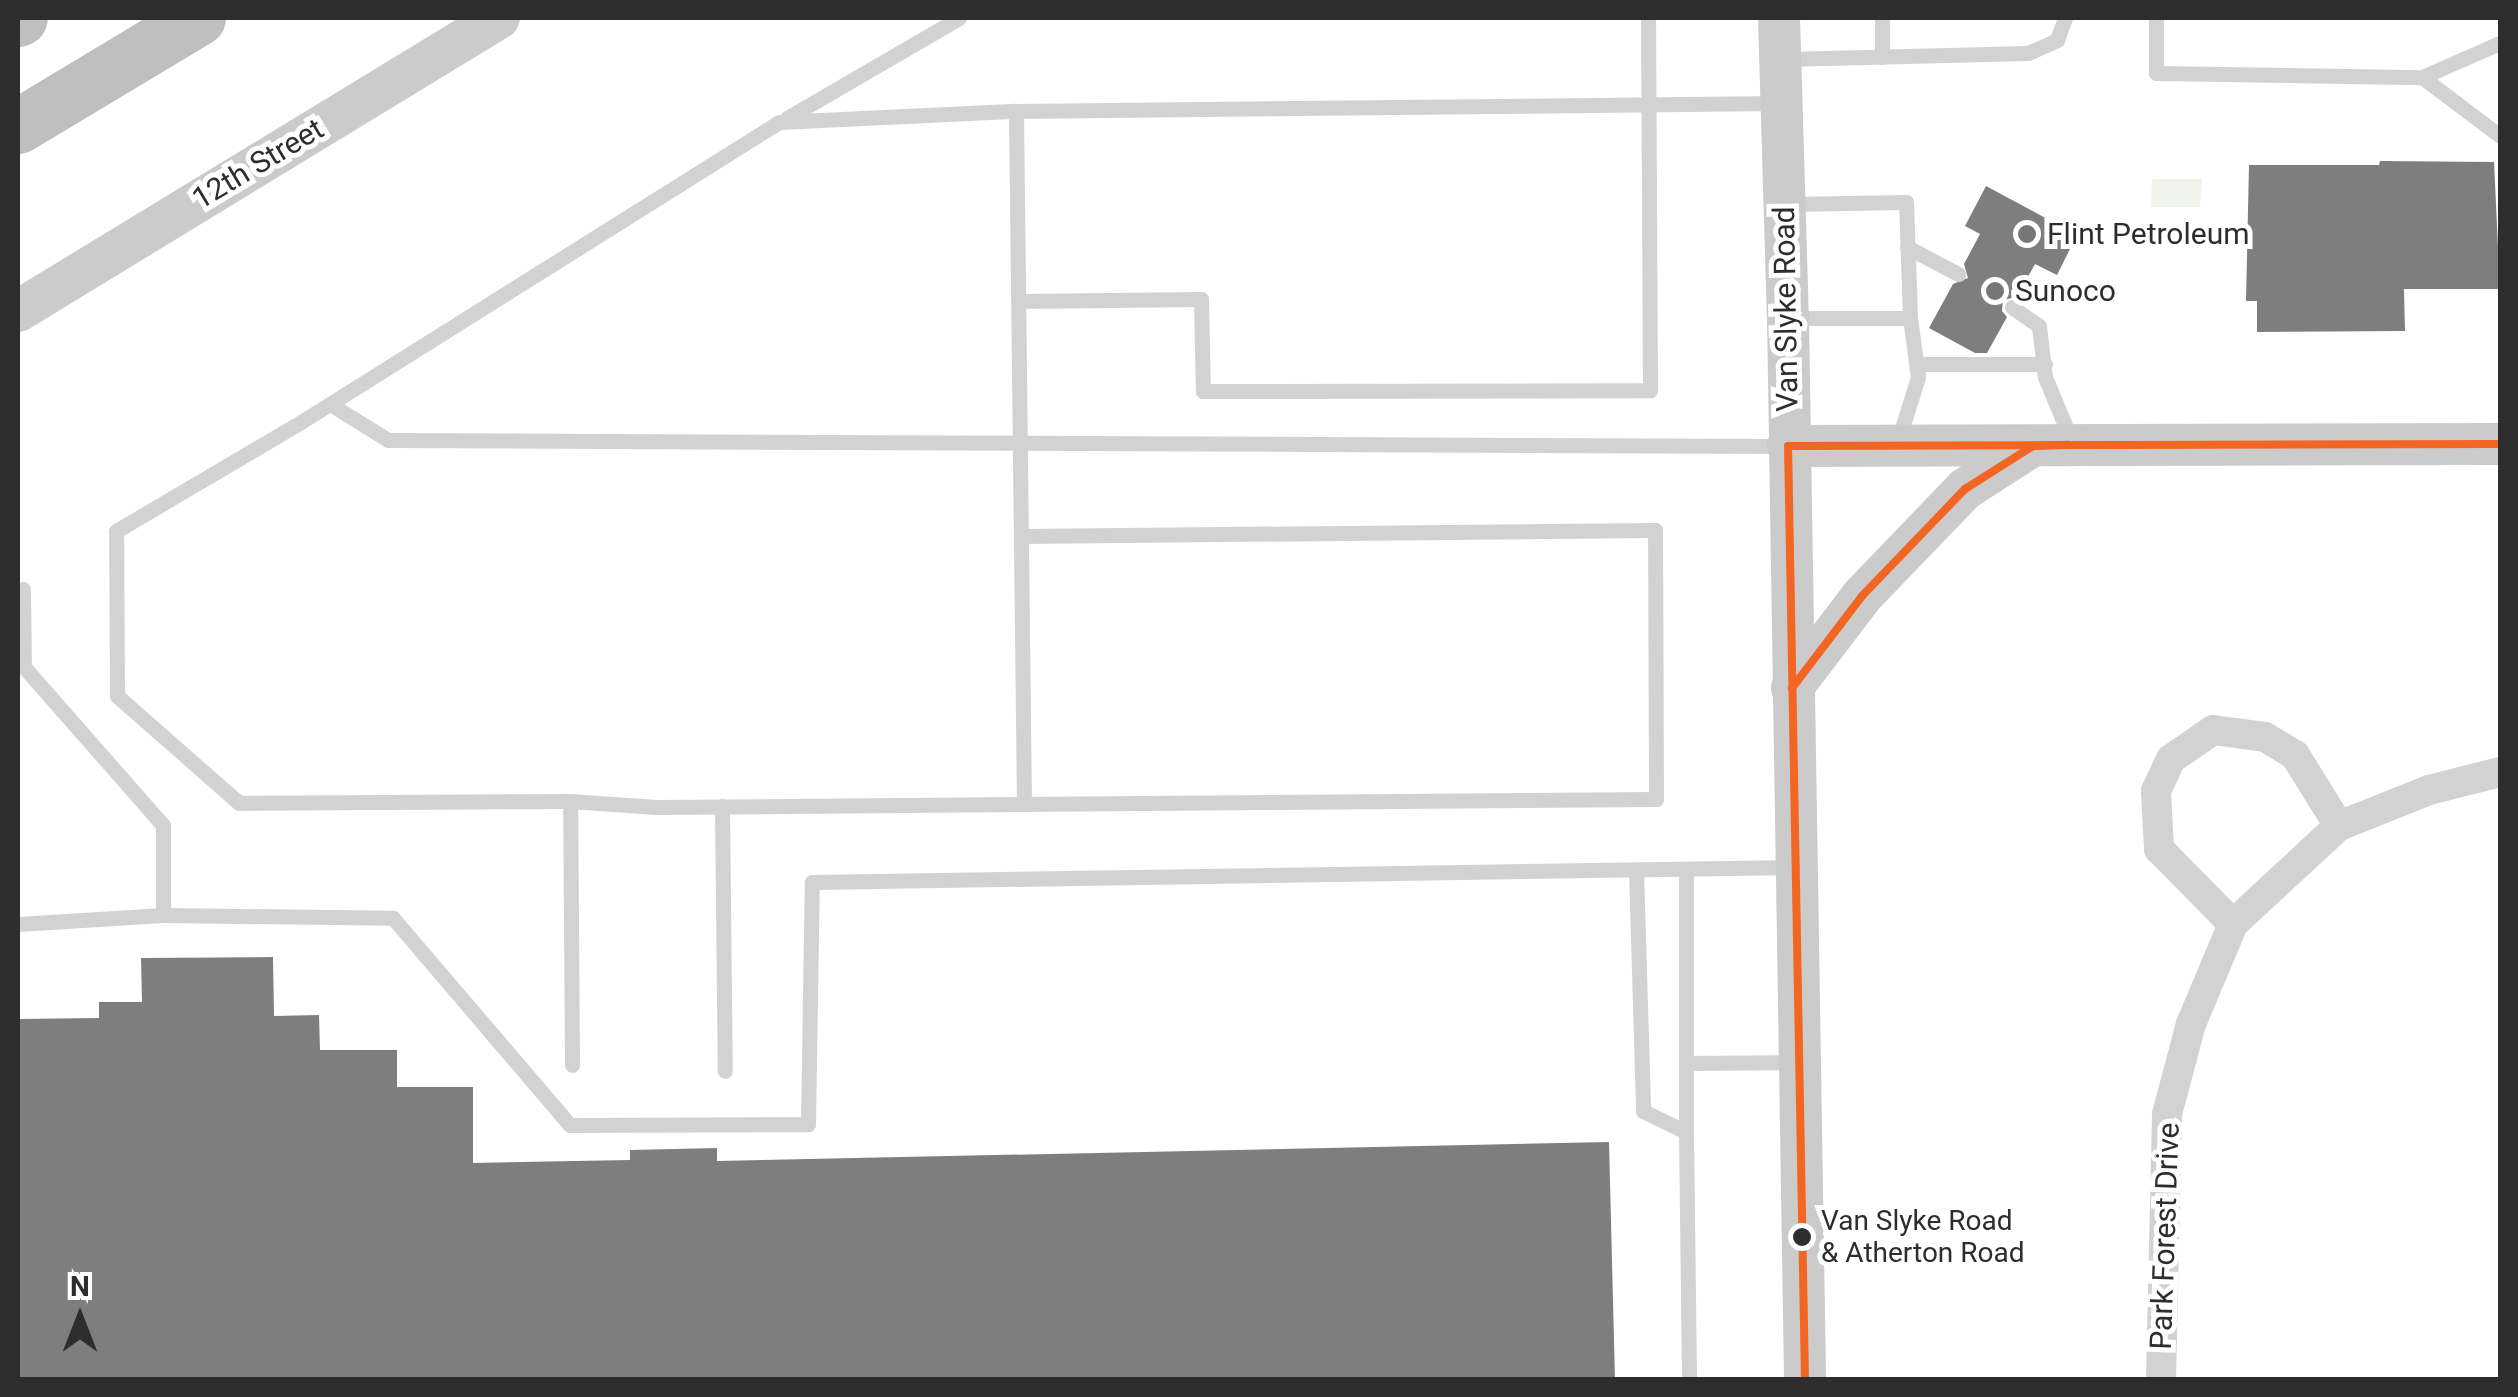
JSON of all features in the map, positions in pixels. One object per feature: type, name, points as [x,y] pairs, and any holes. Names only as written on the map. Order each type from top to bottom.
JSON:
[{"type":"highway","points":[[18,126],[198,18]]},
{"type":"street","name":"12th Street","points":[[18,311],[500,18]]},
{"type":"street","name":"Van Slyke Road","points":[[1780,38],[1805,1380]]},
{"type":"street","points":[[1788,446],[2500,444]]},
{"type":"street","points":[[1792,688],[1862,596],[1965,489],[2053,446]]},
{"type":"street","points":[[2233,924],[2159,850],[2156,791],[2171,758],[2213,730],[2266,738],[2296,755],[2338,826]]},
{"type":"street","name":"Park Forest Drive","points":[[2161,1380],[2167,1114],[2191,1024],[2233,924],[2338,826],[2429,790],[2500,772]]},
{"type":"lane","points":[[959,18],[779,122],[330,404],[116,531],[117,696],[239,803],[570,801],[722,806],[1656,800],[1655,530],[1021,536]]},
{"type":"lane","points":[[1019,301],[1202,300],[1203,391],[1650,390],[1648,18]]},
{"type":"lane","points":[[1882,18],[1882,57]]},
{"type":"lane","points":[[1780,38],[1882,57],[2028,53],[2056,40],[2065,18]]},
{"type":"lane","points":[[2156,18],[2156,73],[2422,78],[2500,44]]},
{"type":"lane","points":[[2422,78],[2500,136]]},
{"type":"lane","points":[[779,122],[1016,111],[1782,102]]},
{"type":"lane","points":[[1016,111],[1024,804]]},
{"type":"lane","points":[[1784,204],[1906,202],[1910,318],[1918,377],[1896,446]]},
{"type":"lane","points":[[1907,247],[1958,274]]},
{"type":"lane","points":[[2012,306],[2039,326],[2053,446]]},
{"type":"lane","points":[[1788,318],[1910,318]]},
{"type":"lane","points":[[1918,364],[2046,364]]},
{"type":"lane","points":[[330,404],[388,440],[1788,446]]},
{"type":"lane","points":[[23,590],[24,667],[163,825],[164,915]]},
{"type":"lane","points":[[570,801],[572,1066]]},
{"type":"lane","points":[[722,806],[726,1071]]},
{"type":"lane","points":[[18,924],[164,915],[393,918],[570,1125],[808,1124],[812,882],[1796,867]]},
{"type":"lane","points":[[1686,868],[1688,1380]]},
{"type":"lane","points":[[1636,870],[1643,1111],[1686,1132]]},
{"type":"lane","points":[[1686,1063],[1798,1062]]},
{"type":"shaded area","points":[[2152,179],[2202,179],[2200,207],[2151,207]]},
{"type":"building","points":[[2380,161],[2494,162],[2500,289],[2404,289],[2405,331],[2257,332],[2257,301],[2246,301],[2249,165],[2379,165]]},
{"type":"building","points":[[1986,186],[2077,235],[2057,275],[2035,264],[2017,297],[2003,300],[2002,311],[2007,317],[1987,353],[1975,353],[1929,328],[1953,284],[1968,278],[1964,264],[1980,234],[1965,226]]},
{"type":"building","points":[[273,957],[274,1016],[319,1015],[320,1050],[397,1050],[397,1087],[473,1087],[473,1163],[630,1160],[630,1150],[717,1148],[717,1161],[1609,1142],[1615,1380],[18,1380],[18,1019],[99,1018],[99,1002],[142,1002],[141,958]]},
{"type":"transit line","points":[[1805,1380],[1788,446],[2500,444]]},
{"type":"transit line","points":[[1792,688],[1862,596],[1965,489],[2033,446],[2068,445]]},
{"type":"place","name":"Flint Petroleum","points":[[2027,234]]},
{"type":"place","name":"Sunoco","points":[[1995,291]]},
{"type":"place","name":"Van Slyke Road & Atherton Road","points":[[1802,1237]]}]
